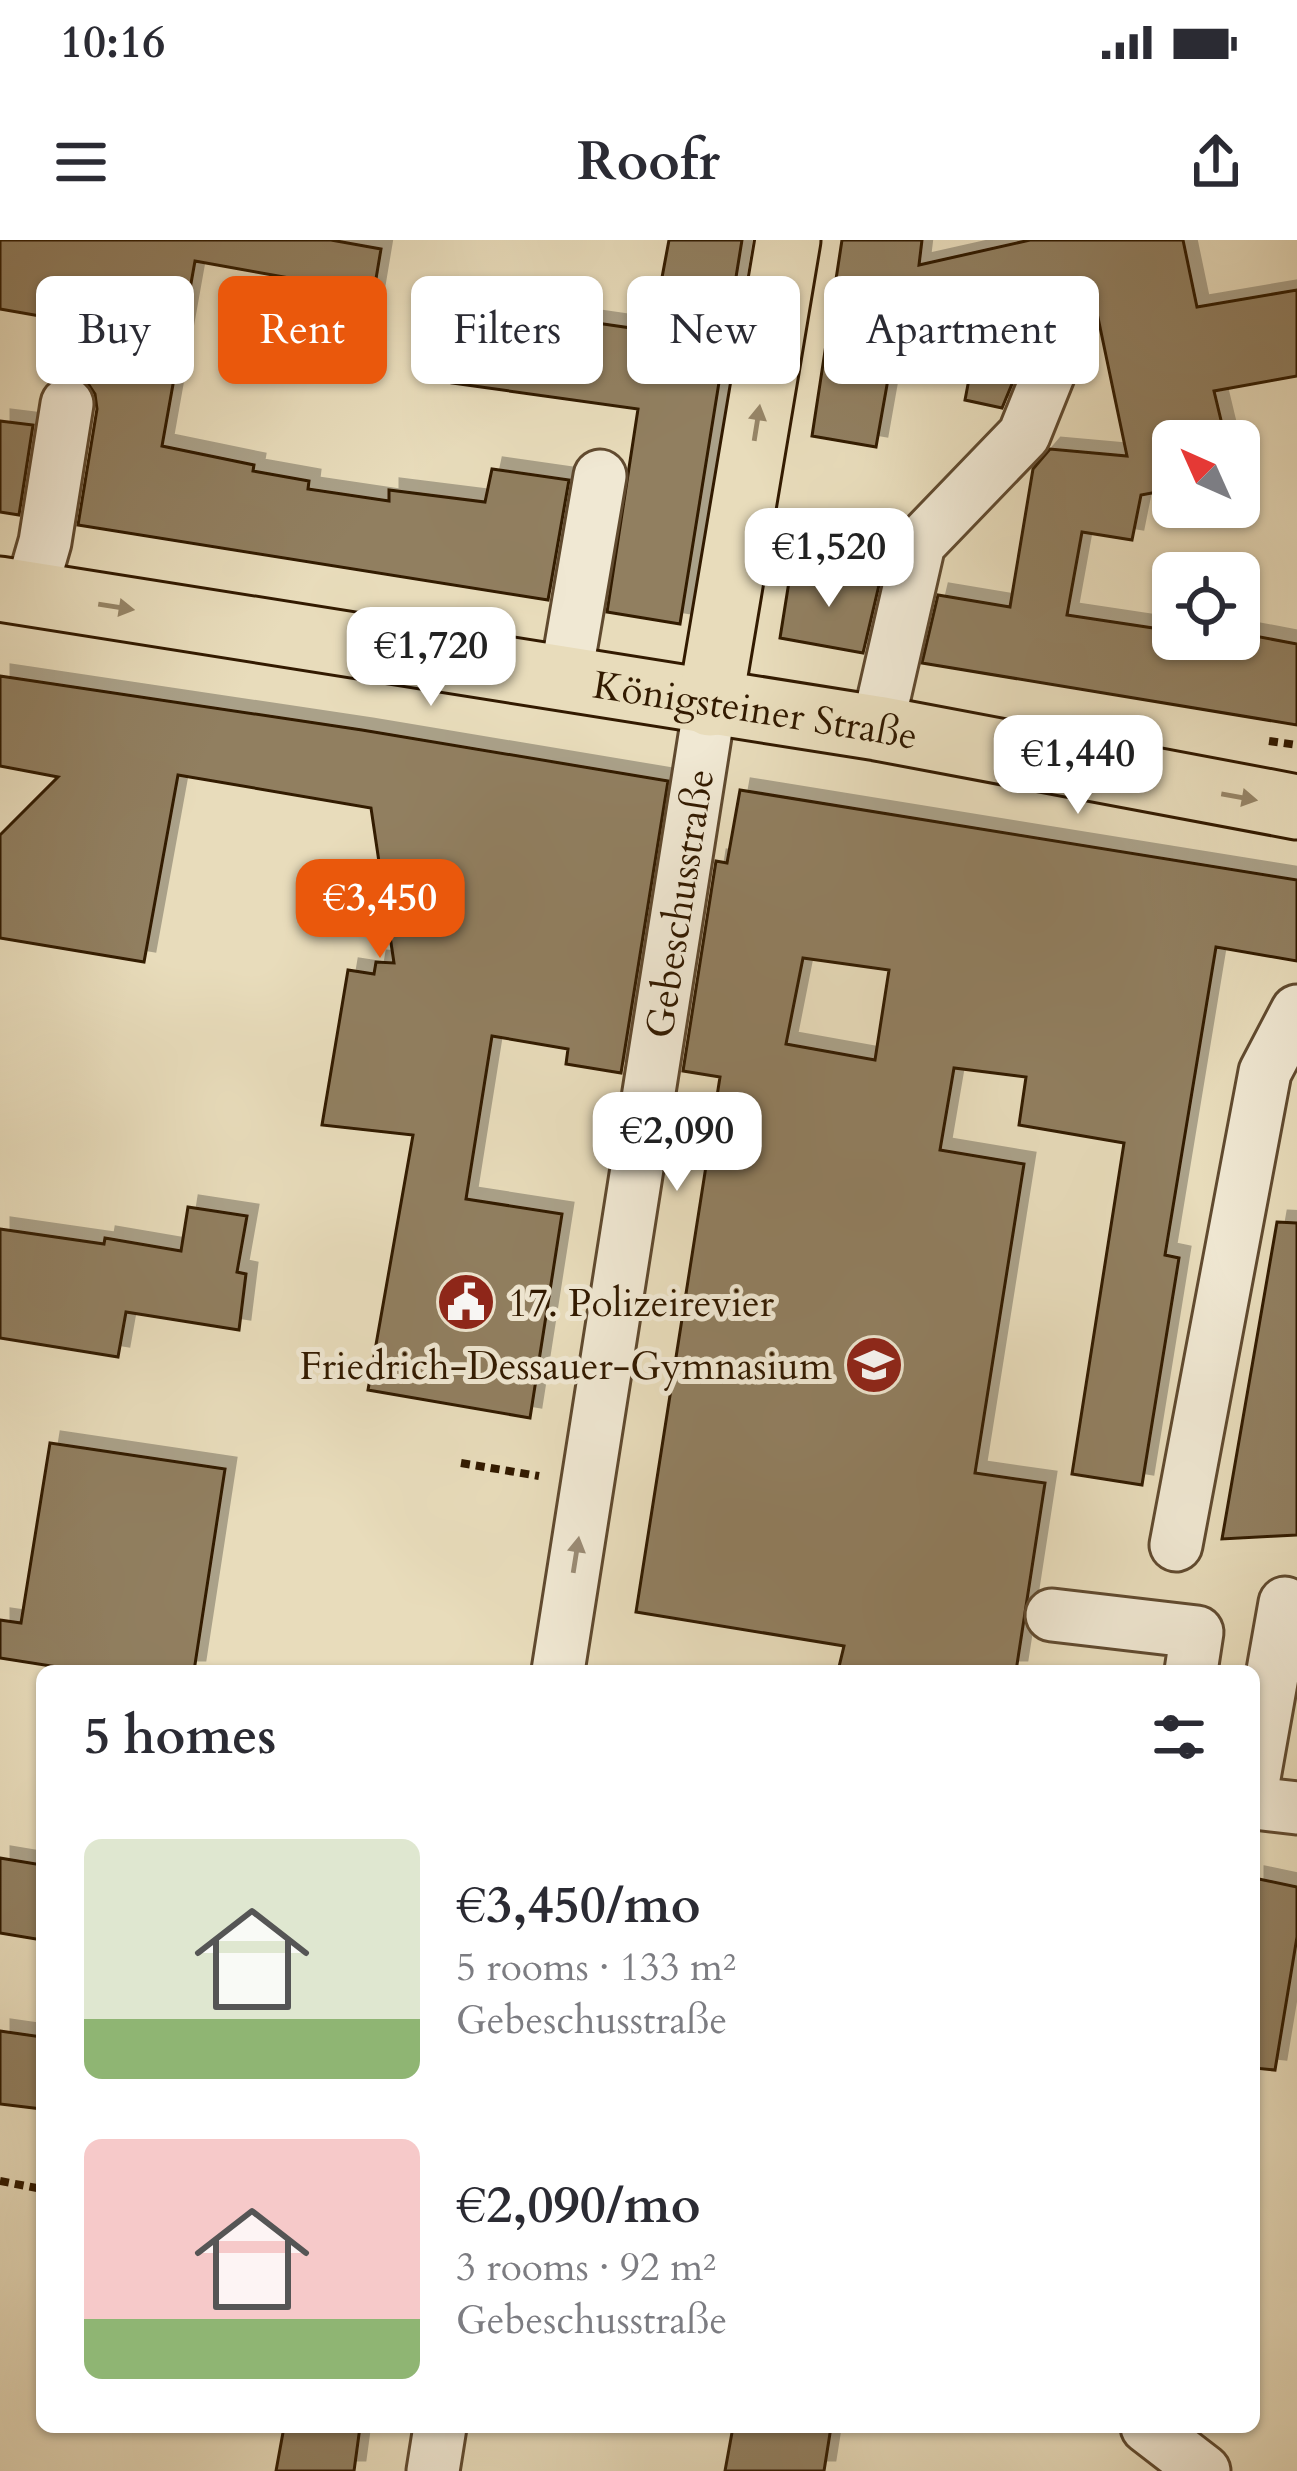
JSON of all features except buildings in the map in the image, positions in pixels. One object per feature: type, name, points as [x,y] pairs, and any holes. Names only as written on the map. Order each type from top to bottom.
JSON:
[{"type":"main road","points":[[710,704],[788,240]]},
{"type":"main road","name":"Königsteiner Straße","points":[[15,591],[877,728],[1297,807]]},
{"type":"street","points":[[877,728],[919,544],[1024,435],[1045,384]]},
{"type":"street","points":[[15,591],[45,542],[67,404]]},
{"type":"street","points":[[565,681],[600,476]]},
{"type":"street","name":"Gebeschusstraße","points":[[559,1665],[710,704]]},
{"type":"street","points":[[1176,1545],[1265,1072],[1297,1011]]},
{"type":"street","points":[[1260,1744],[1285,1603]]},
{"type":"street","points":[[1052,1615],[1197,1632],[1192,1665]]},
{"type":"street","points":[[1260,1804],[1297,1808]]},
{"type":"street","points":[[433,2471],[439,2433]]},
{"type":"street","points":[[1155,2433],[1204,2471]]},
{"type":"path","points":[[460,1463],[587,1484]]},
{"type":"path","points":[[0,2181],[36,2188]]},
{"type":"place","name":"17. Polizeirevier","points":[[466,1302]]},
{"type":"place","name":"Friedrich-Dessauer-Gymnasium","points":[[874,1365]]}]
